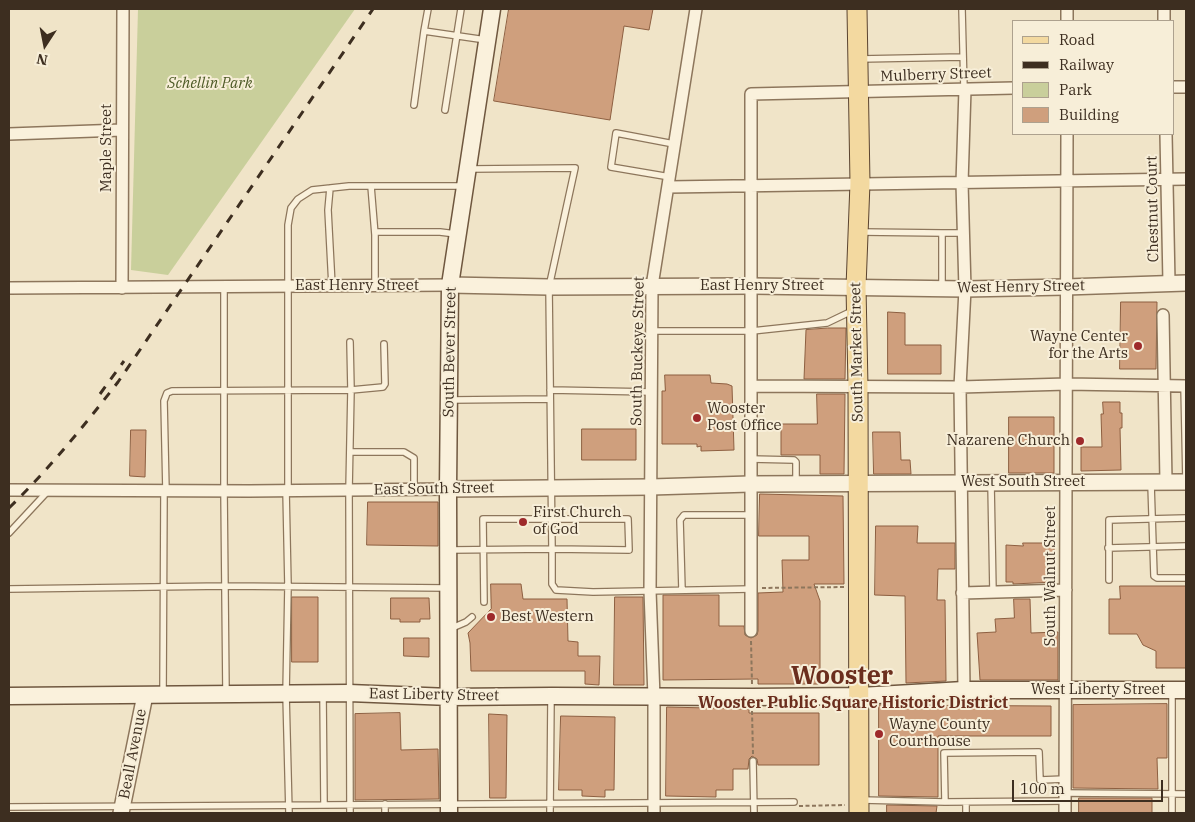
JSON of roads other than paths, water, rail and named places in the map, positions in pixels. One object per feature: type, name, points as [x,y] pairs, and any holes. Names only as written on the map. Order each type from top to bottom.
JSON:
[{"type":"main road","name":"South Bever Street","points":[[449,808],[450,629],[448,489],[450,285],[492,9]]},
{"type":"main road","name":"South Market Street","points":[[857,9],[860,93],[860,183],[856,287],[859,484],[859,806]]},
{"type":"main road","name":"West Liberty Street","points":[[860,696],[964,690],[1179,690]]},
{"type":"main road","name":"East Liberty Street","points":[[9,696],[349,693],[450,697],[860,696]]},
{"type":"street","name":"Maple Street","points":[[122,288],[123,9]]},
{"type":"street","name":"South Buckeye Street","points":[[654,807],[654,697],[650,591],[652,286],[696,9]]},
{"type":"street","name":"Mulberry Street","points":[[750,186],[751,94],[1012,88]]},
{"type":"street","points":[[964,89],[962,183],[965,289],[960,387],[964,690]]},
{"type":"street","points":[[9,134],[122,130]]},
{"type":"street","name":"South Walnut Street","points":[[1065,813],[1067,689],[1065,482],[1067,135]]},
{"type":"street","name":"Chestnut Court","points":[[1166,135],[1169,283]]},
{"type":"street","points":[[670,182],[750,186],[1186,180]]},
{"type":"street","points":[[750,186],[752,286],[751,631]]},
{"type":"street","name":"West Henry Street","points":[[856,287],[965,289],[1186,283]]},
{"type":"street","name":"East Henry Street","points":[[9,288],[450,285],[550,287],[856,287]]},
{"type":"street","points":[[1158,482],[1164,385],[1163,315]]},
{"type":"street","points":[[752,386],[960,387],[1067,384],[1185,386]]},
{"type":"street","name":"West South Street","points":[[859,484],[1186,482]]},
{"type":"street","name":"East South Street","points":[[9,490],[349,490],[859,484]]},
{"type":"street","points":[[962,593],[1066,590]]},
{"type":"street","name":"Beall Avenue","points":[[122,809],[145,695]]},
{"type":"lane","points":[[414,105],[428,9]]},
{"type":"lane","points":[[445,110],[461,9]]},
{"type":"lane","points":[[962,9],[964,89]]},
{"type":"lane","points":[[424,31],[488,40]]},
{"type":"lane","points":[[858,59],[963,57]]},
{"type":"lane","points":[[670,182],[611,166],[616,133],[674,144]]},
{"type":"lane","points":[[468,169],[575,168],[550,287],[552,584],[556,590],[593,592],[751,589]]},
{"type":"lane","points":[[288,813],[286,694],[289,390],[288,225],[291,208],[298,199],[312,190],[371,186],[466,186]]},
{"type":"lane","points":[[371,186],[375,232],[375,286]]},
{"type":"lane","points":[[330,188],[328,210],[332,286]]},
{"type":"lane","points":[[375,232],[440,232],[458,234]]},
{"type":"lane","points":[[858,232],[964,233]]},
{"type":"lane","points":[[942,233],[942,288]]},
{"type":"lane","points":[[224,287],[226,694]]},
{"type":"lane","points":[[652,331],[752,331],[827,323],[856,309]]},
{"type":"lane","points":[[350,342],[350,813]]},
{"type":"lane","points":[[163,695],[164,401],[167,393],[172,391],[224,390],[380,389],[385,384],[384,344]]},
{"type":"lane","points":[[1185,386],[1186,482]]},
{"type":"lane","points":[[550,390],[651,392]]},
{"type":"lane","points":[[449,400],[550,399]]},
{"type":"lane","points":[[350,452],[404,452],[414,458],[414,489]]},
{"type":"lane","points":[[750,459],[794,460],[796,462],[796,484]]},
{"type":"lane","points":[[991,482],[993,592]]},
{"type":"lane","points":[[1158,482],[1152,519],[1154,576],[1157,578],[1186,578]]},
{"type":"lane","points":[[9,533],[48,490]]},
{"type":"lane","points":[[682,590],[680,520],[684,515],[750,515]]},
{"type":"lane","points":[[1109,580],[1109,520],[1186,518]]},
{"type":"lane","points":[[449,550],[483,550],[552,549],[628,550],[628,520],[483,519],[483,550],[484,602]]},
{"type":"lane","points":[[1108,548],[1186,546]]},
{"type":"lane","points":[[9,589],[225,586],[449,588]]},
{"type":"lane","points":[[450,629],[466,622],[472,617]]},
{"type":"lane","points":[[1172,813],[1179,690]]},
{"type":"lane","points":[[323,693],[324,804]]},
{"type":"lane","points":[[550,813],[552,696]]},
{"type":"lane","points":[[944,802],[944,753],[1039,752],[1040,780],[1065,779]]},
{"type":"lane","points":[[753,761],[754,813]]},
{"type":"lane","points":[[859,806],[1186,794]]},
{"type":"lane","points":[[9,806],[19,810],[288,804],[385,804],[449,808],[551,802],[654,807],[754,801],[797,804]]},
{"type":"lane","points":[[966,802],[966,813]]},
{"type":"lane","points":[[385,804],[385,813]]},
{"type":"lane","points":[[216,805],[216,813]]},
{"type":"railway","points":[[9,508],[66,447],[118,382],[373,9]]},
{"type":"railway","points":[[100,394],[124,361]]},
{"type":"place","name":"Wayne Center for the Arts","points":[[1138,346]]},
{"type":"place","name":"Wooster Post Office","points":[[697,418]]},
{"type":"place","name":"Nazarene Church","points":[[1080,441]]},
{"type":"place","name":"First Church of God","points":[[523,522]]},
{"type":"place","name":"Best Western","points":[[491,617]]},
{"type":"place","name":"Wayne County Courthouse","points":[[879,734]]},
{"type":"district","name":"Wooster","points":[[842,677]]},
{"type":"district","name":"Wooster Public Square Historic District","points":[[853,703]]},
{"type":"park label","name":"Schellin Park","points":[[210,84]]}]
